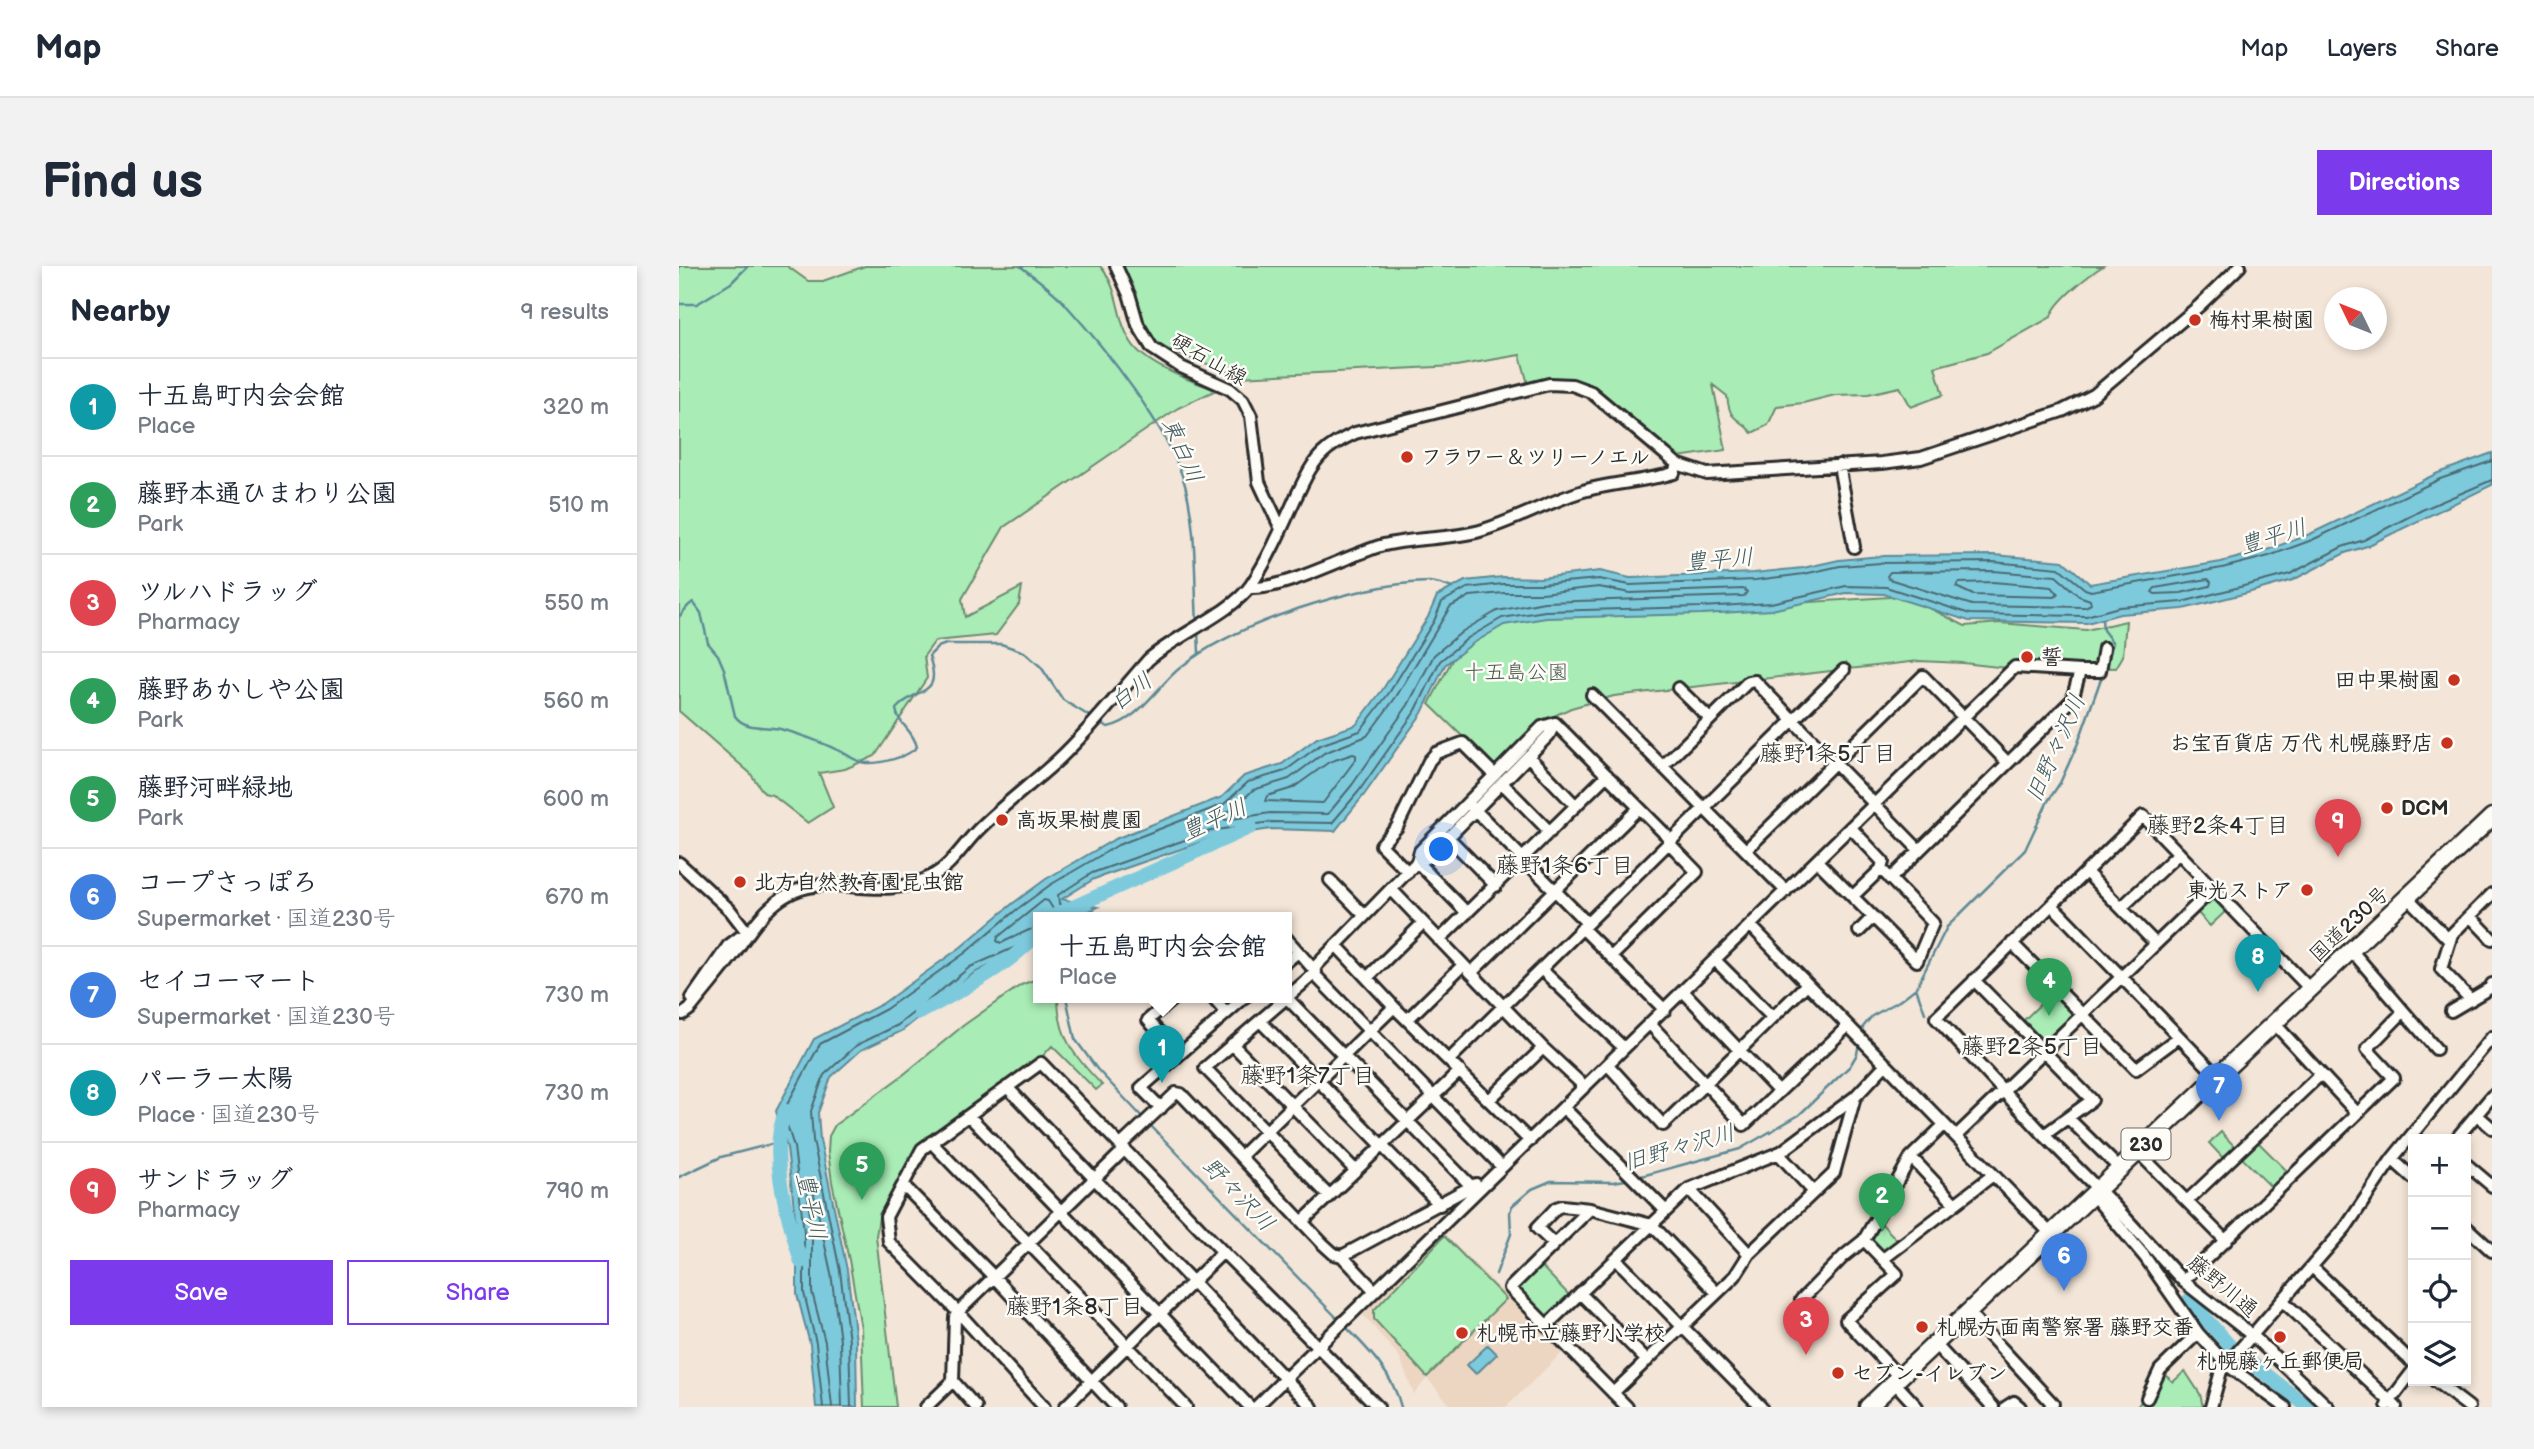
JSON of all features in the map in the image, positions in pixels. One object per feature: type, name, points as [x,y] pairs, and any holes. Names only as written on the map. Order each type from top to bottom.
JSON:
[{"type":"highway","name":"国道230号","points":[[1868,1407],[2492,817]]},
{"type":"street","name":"硬石山線","points":[[1116,266],[1130,297],[1138,325],[1151,348],[1181,367],[1230,389],[1243,400],[1251,416],[1259,482],[1281,529]]},
{"type":"street","points":[[681,1016],[698,986],[728,946],[747,932],[772,904],[792,891],[832,885],[889,888],[912,885],[932,876],[950,862],[996,813],[1059,759],[1154,655],[1236,601],[1249,588],[1270,555],[1307,474],[1323,453],[1336,442],[1355,433],[1549,384],[1572,386],[1591,392],[1677,464],[1707,474],[1921,458],[2062,411],[2094,395],[2199,306],[2240,266]]},
{"type":"street","points":[[1249,588],[1272,586],[1361,552],[1402,540],[1434,539],[1480,531],[1582,491],[1647,481],[1674,473],[1677,464]]},
{"type":"street","points":[[1839,465],[1854,547]]},
{"type":"street","points":[[1256,1407],[2015,667],[2100,671],[2104,648]]},
{"type":"street","points":[[1449,1060],[1844,670]]},
{"type":"street","points":[[1890,879],[2072,701],[2080,671]]},
{"type":"street","points":[[1746,850],[1923,676],[2008,763]]},
{"type":"street","points":[[1663,766],[1748,682],[1755,681],[1919,849]]},
{"type":"street","points":[[1678,688],[1710,719]]},
{"type":"street","points":[[1592,695],[1786,891]]},
{"type":"street","points":[[1498,779],[1528,756],[1549,735],[1555,723]]},
{"type":"street","points":[[1555,723],[1639,808],[1697,872],[1611,957]]},
{"type":"street","points":[[1292,993],[1417,862],[1429,857],[1449,838],[1472,807],[1542,727],[1555,723]]},
{"type":"street","points":[[1408,872],[1381,845],[1397,827],[1429,761],[1436,753],[1463,743],[1550,832]]},
{"type":"street","points":[[1528,756],[1576,806]]},
{"type":"street","points":[[1439,940],[1607,775]]},
{"type":"street","points":[[1472,807],[1555,891],[1611,957],[1665,1010]]},
{"type":"street","points":[[1417,862],[1420,851],[1472,807]]},
{"type":"street","points":[[1407,1020],[1555,891],[1639,808]]},
{"type":"street","points":[[2096,1192],[1936,1018],[2143,816],[2310,989]]},
{"type":"street","points":[[1851,828],[1883,862],[1881,869],[1853,897]]},
{"type":"street","points":[[1449,838],[1496,886]]},
{"type":"street","points":[[2121,908],[2179,853]]},
{"type":"street","points":[[1817,861],[1917,961],[1933,923],[1881,869]]},
{"type":"street","points":[[1417,862],[1467,913]]},
{"type":"street","points":[[679,863],[730,910],[747,932]]},
{"type":"street","points":[[2086,872],[2155,943]]},
{"type":"street","points":[[1330,880],[1364,915]]},
{"type":"street","points":[[1956,1136],[2213,889]]},
{"type":"street","points":[[1391,890],[1543,1048],[1585,1087]]},
{"type":"street","points":[[2471,1000],[2441,968],[2452,934],[2492,894]]},
{"type":"street","points":[[2407,897],[2450,941]]},
{"type":"street","points":[[2052,905],[2218,1077]]},
{"type":"street","points":[[2470,916],[2492,939]]},
{"type":"street","points":[[1859,931],[1873,917]]},
{"type":"street","points":[[1368,977],[1423,923]]},
{"type":"street","points":[[1751,926],[2051,1234]]},
{"type":"street","points":[[2012,943],[2136,1069],[2179,1037]]},
{"type":"street","points":[[1336,944],[1394,1007],[1529,1141]]},
{"type":"street","points":[[1292,945],[1369,1031],[1502,1167]]},
{"type":"street","points":[[2351,950],[2436,1049]]},
{"type":"street","points":[[1292,957],[1298,952]]},
{"type":"street","points":[[1715,960],[1772,1017]]},
{"type":"street","points":[[1541,969],[1625,1048]]},
{"type":"street","points":[[1975,980],[2092,1100],[2043,1136]]},
{"type":"street","points":[[1608,1065],[1663,1125],[1807,984]]},
{"type":"street","points":[[2451,1011],[2490,988],[2492,984]]},
{"type":"street","points":[[1683,991],[1779,1092]]},
{"type":"street","points":[[1168,1003],[1148,1020],[1178,1054]]},
{"type":"street","points":[[1217,1003],[1226,1013]]},
{"type":"street","points":[[1158,1110],[1141,1088],[1238,1003]]},
{"type":"street","points":[[1281,1003],[1205,1068],[1329,1196]]},
{"type":"street","points":[[1292,1003],[1472,1187]]},
{"type":"street","points":[[1241,1156],[1394,1007]]},
{"type":"street","points":[[2183,1281],[2394,1078],[2367,1049],[2403,1012]]},
{"type":"street","points":[[1260,1021],[1440,1205]]},
{"type":"street","points":[[2274,1023],[2357,1113]]},
{"type":"street","points":[[1650,1024],[1744,1125],[1779,1092],[1856,1034]]},
{"type":"street","points":[[2211,1407],[2221,1371],[2346,1227],[2392,1159],[2492,1037]]},
{"type":"street","points":[[1232,1044],[1355,1170]]},
{"type":"street","points":[[1489,1101],[1543,1048]]},
{"type":"street","points":[[1044,1407],[958,1312],[889,1242],[886,1217],[922,1149],[1041,1063],[1223,1252],[1378,1407]]},
{"type":"street","points":[[1547,1325],[1689,1189],[1778,1153],[1855,1097],[1886,1064]]},
{"type":"street","points":[[1303,1221],[1459,1071]]},
{"type":"street","points":[[2187,1201],[2321,1074]]},
{"type":"street","points":[[1007,1087],[1312,1407]]},
{"type":"street","points":[[976,1407],[953,1381],[955,1317],[958,1312],[1176,1093],[1181,1094],[1334,1254],[1342,1256],[1375,1290]]},
{"type":"street","points":[[2460,1134],[2492,1096]]},
{"type":"street","points":[[1613,1393],[1735,1276],[1749,1254],[1834,1173],[1855,1097]]},
{"type":"street","points":[[1565,1108],[1666,1212]]},
{"type":"street","points":[[2476,1115],[2492,1128]]},
{"type":"street","points":[[969,1116],[1250,1407]]},
{"type":"street","points":[[2069,1118],[2120,1169]]},
{"type":"street","points":[[1801,1300],[1844,1256],[1864,1240],[1912,1157],[1944,1125]]},
{"type":"street","points":[[931,1142],[1186,1407]]},
{"type":"street","points":[[2138,1152],[2225,1241]]},
{"type":"street","points":[[1778,1153],[1814,1192]]},
{"type":"street","points":[[1912,1157],[1955,1203]]},
{"type":"street","points":[[2392,1159],[2408,1173]]},
{"type":"street","points":[[1342,1256],[1440,1205],[1502,1167]]},
{"type":"street","points":[[2471,1168],[2492,1186]]},
{"type":"street","points":[[1883,1259],[1993,1175]]},
{"type":"street","points":[[903,1185],[1116,1407]]},
{"type":"street","points":[[1689,1189],[1749,1254]]},
{"type":"street","name":"藤野川通","points":[[2096,1192],[2183,1281],[2328,1407]]},
{"type":"street","name":"藤野川通","points":[[2096,1192],[2145,1256],[2197,1333],[2229,1364],[2285,1407]]},
{"type":"street","points":[[1554,1244],[1537,1228],[1556,1208],[1562,1206],[1590,1209],[1652,1225],[1717,1293]]},
{"type":"street","points":[[1590,1209],[1510,1288],[1627,1407]]},
{"type":"street","points":[[2471,1232],[2492,1251]]},
{"type":"street","points":[[1864,1240],[1896,1274],[1846,1320],[1917,1407]]},
{"type":"street","points":[[1065,1407],[1223,1252]]},
{"type":"street","points":[[1616,1259],[1761,1407]]},
{"type":"street","points":[[2312,1267],[2408,1358]]},
{"type":"street","points":[[1580,1293],[1647,1361]]},
{"type":"street","points":[[2283,1301],[2391,1405],[2408,1379]]},
{"type":"street","points":[[1968,1312],[2053,1404],[2050,1407]]},
{"type":"street","points":[[2147,1398],[2160,1370],[2197,1333]]},
{"type":"street","points":[[1935,1344],[1993,1407]]},
{"type":"street","points":[[926,1407],[953,1381]]},
{"type":"street","points":[[2442,1386],[2469,1407]]},
{"type":"street","points":[[2006,1407],[2014,1402],[2020,1407]]},
{"type":"shaded area","name":"札幌市立藤野小学校","points":[[1443,1233],[1564,1351],[1506,1407],[1452,1407],[1427,1378],[1414,1394],[1399,1356],[1363,1315]]},
{"type":"green space","points":[[679,266],[787,266],[808,281],[823,281],[865,266],[1100,266],[1115,294],[1126,333],[1138,351],[1169,371],[1216,390],[1178,408],[1004,527],[962,599],[965,617],[1022,587],[1019,604],[996,635],[935,641],[924,656],[927,678],[875,756],[845,769],[819,773],[833,807],[808,823],[772,795],[764,793],[750,773],[679,711]]},
{"type":"green space","points":[[1122,266],[2103,266],[2065,297],[2051,317],[1987,353],[1935,367],[1943,395],[1911,407],[1900,387],[1777,406],[1768,425],[1752,433],[1732,415],[1727,396],[1713,385],[1726,450],[1678,457],[1602,393],[1569,379],[1528,384],[1520,355],[1456,366],[1238,377],[1158,343],[1142,321],[1127,273]]},
{"type":"green space","name":"十五島公園","points":[[1906,596],[1965,626],[2000,623],[2086,630],[2126,621],[2123,656],[2116,668],[2022,665],[2007,668],[1919,661],[1614,696],[1571,708],[1543,721],[1496,769],[1429,704],[1452,660],[1476,631],[1504,615],[1748,606]]},
{"type":"green space","points":[[2211,896],[2227,910],[2210,926],[2196,911]]},
{"type":"green space","points":[[1033,980],[1033,1003],[1058,1003],[1061,1024],[1070,1046],[1102,1085],[1096,1090],[1052,1046],[1038,1061],[917,1148],[879,1217],[876,1236],[896,1407],[864,1407],[861,1328],[832,1182],[829,1136],[835,1125],[903,1075],[964,1025],[1021,985]]},
{"type":"green space","points":[[2054,991],[2074,1013],[2044,1042],[2024,1020]]},
{"type":"green space","points":[[2221,1132],[2236,1148],[2224,1159],[2209,1143]]},
{"type":"green space","points":[[2257,1141],[2288,1172],[2271,1187],[2241,1157]]},
{"type":"green space","points":[[1880,1222],[1897,1240],[1882,1252],[1870,1239]]},
{"type":"green space","points":[[1444,1236],[1506,1299],[1427,1377],[1374,1319],[1374,1310]]},
{"type":"green space","points":[[1540,1265],[1570,1296],[1549,1316],[1519,1289]]},
{"type":"green space","points":[[2185,1371],[2200,1394],[2203,1407],[2137,1407],[2162,1372],[2173,1382]]},
{"type":"water","points":[[2492,453],[2492,485],[2293,580],[2183,609],[2120,614],[2087,623],[1969,621],[1884,594],[1846,593],[1772,610],[1546,618],[1504,625],[1472,644],[1445,665],[1422,713],[1335,831],[1271,829],[1213,838],[1094,879],[1062,899],[1098,907],[1088,912],[1033,912],[1033,945],[974,973],[902,1031],[861,1050],[831,1077],[818,1113],[820,1140],[847,1270],[856,1340],[857,1407],[816,1407],[810,1344],[797,1294],[797,1233],[787,1148],[776,1111],[814,1039],[882,1004],[961,947],[1046,879],[1115,839],[1222,797],[1244,776],[1282,764],[1317,738],[1356,725],[1383,689],[1428,617],[1437,596],[1465,581],[1503,577],[1540,578],[1600,571],[1630,578],[1754,573],[1881,556],[1994,555],[2063,561],[2090,584],[2221,562],[2267,550],[2310,534],[2438,473]]},
{"type":"water","points":[[1488,1345],[1497,1354],[1476,1374],[1467,1365]]},
{"type":"waterway","name":"東白川","points":[[679,304],[697,304],[731,283],[748,266]]},
{"type":"waterway","name":"東白川","points":[[1020,266],[1055,293],[1116,365],[1151,414],[1177,463],[1189,502],[1197,623]]},
{"type":"waterway","name":"白川","points":[[1100,722],[1108,727],[1129,718],[1181,667],[1232,635],[1264,621],[1333,598],[1399,584],[1430,582],[1453,588]]},
{"type":"waterway","name":"白川","points":[[679,617],[693,602],[701,613],[708,643],[718,655],[724,669],[735,716],[744,724],[780,729],[803,736],[863,762],[893,759],[917,747],[896,709],[931,685],[933,669],[929,656],[938,647],[946,644],[1001,644],[1024,652],[1041,667],[1063,700],[1094,719]]},
{"type":"waterway","name":"旧野々沢川","points":[[2102,619],[2103,630],[2113,643],[2106,667]]},
{"type":"waterway","name":"東白川","points":[[1198,630],[1199,653]]},
{"type":"waterway","name":"旧野々沢川","points":[[1861,1034],[1872,1016],[1916,988],[1947,927],[2025,850],[2078,743],[2103,673]]},
{"type":"waterway","name":"豊平川","points":[[1062,912],[1251,827]]},
{"type":"waterway","name":"豊平川","points":[[920,1013],[998,967],[1033,938]]},
{"type":"waterway","points":[[1916,988],[1925,1013]]},
{"type":"waterway","name":"野々沢川","points":[[1067,1003],[1075,1039],[1097,1069],[1144,1119]]},
{"type":"waterway","name":"旧野々沢川","points":[[1638,1177],[1740,1149],[1799,1115],[1850,1066],[1857,1054],[1859,1043]]},
{"type":"waterway","name":"豊平川","points":[[786,1111],[780,1128],[779,1166],[781,1186],[801,1262]]},
{"type":"waterway","name":"野々沢川","points":[[1149,1124],[1339,1320]]},
{"type":"waterway","points":[[679,1177],[721,1157],[779,1142]]},
{"type":"waterway","name":"旧野々沢川","points":[[1496,1274],[1511,1234],[1512,1206],[1532,1189],[1551,1181],[1613,1182],[1632,1179]]},
{"type":"waterway","points":[[2189,1300],[2230,1346],[2308,1407]]},
{"type":"waterway","name":"野々沢川","points":[[1344,1325],[1386,1373],[1401,1407]]},
{"type":"place","name":"梅村果樹園","points":[[2195,320]]},
{"type":"place","name":"フラワー＆ツリーノエル","points":[[1407,457]]},
{"type":"place","name":"誓","points":[[2027,657]]},
{"type":"place","name":"田中果樹園","points":[[2454,680]]},
{"type":"place","name":"お宝百貨店 万代 札幌藤野店","points":[[2447,743]]},
{"type":"place","name":"DCM","points":[[2387,808]]},
{"type":"place","name":"高坂果樹農園","points":[[1002,820]]},
{"type":"place","name":"サンドラッグ","points":[[2338,857]]},
{"type":"place","name":"北方自然教育園昆虫館","points":[[740,882]]},
{"type":"place","name":"東光ストア","points":[[2307,890]]},
{"type":"place","name":"パーラー太陽","points":[[2258,992]]},
{"type":"place","name":"藤野あかしや公園","points":[[2049,1016]]},
{"type":"place","name":"十五島町内会会館","points":[[1162,1083]]},
{"type":"place","name":"セイコーマート","points":[[2219,1121]]},
{"type":"place","name":"藤野河畔緑地","points":[[862,1200]]},
{"type":"place","name":"藤野本通ひまわり公園","points":[[1882,1231]]},
{"type":"place","name":"コープさっぽろ","points":[[2064,1291]]},
{"type":"place","name":"札幌方面南警察署 藤野交番","points":[[1922,1327]]},
{"type":"place","name":"札幌市立藤野小学校","points":[[1462,1333]]},
{"type":"place","name":"札幌藤ヶ丘郵便局","points":[[2280,1337]]},
{"type":"place","name":"ツルハドラッグ","points":[[1806,1355]]},
{"type":"place","name":"セブン-イレブン","points":[[1838,1373]]},
{"type":"district","name":"藤野1条5丁目","points":[[1828,753]]},
{"type":"district","name":"藤野2条4丁目","points":[[2218,825]]},
{"type":"district","name":"藤野1条6丁目","points":[[1565,865]]},
{"type":"district","name":"藤野2条5丁目","points":[[2032,1046]]},
{"type":"district","name":"藤野1条7丁目","points":[[1308,1075]]},
{"type":"district","name":"藤野1条8丁目","points":[[1075,1306]]}]
